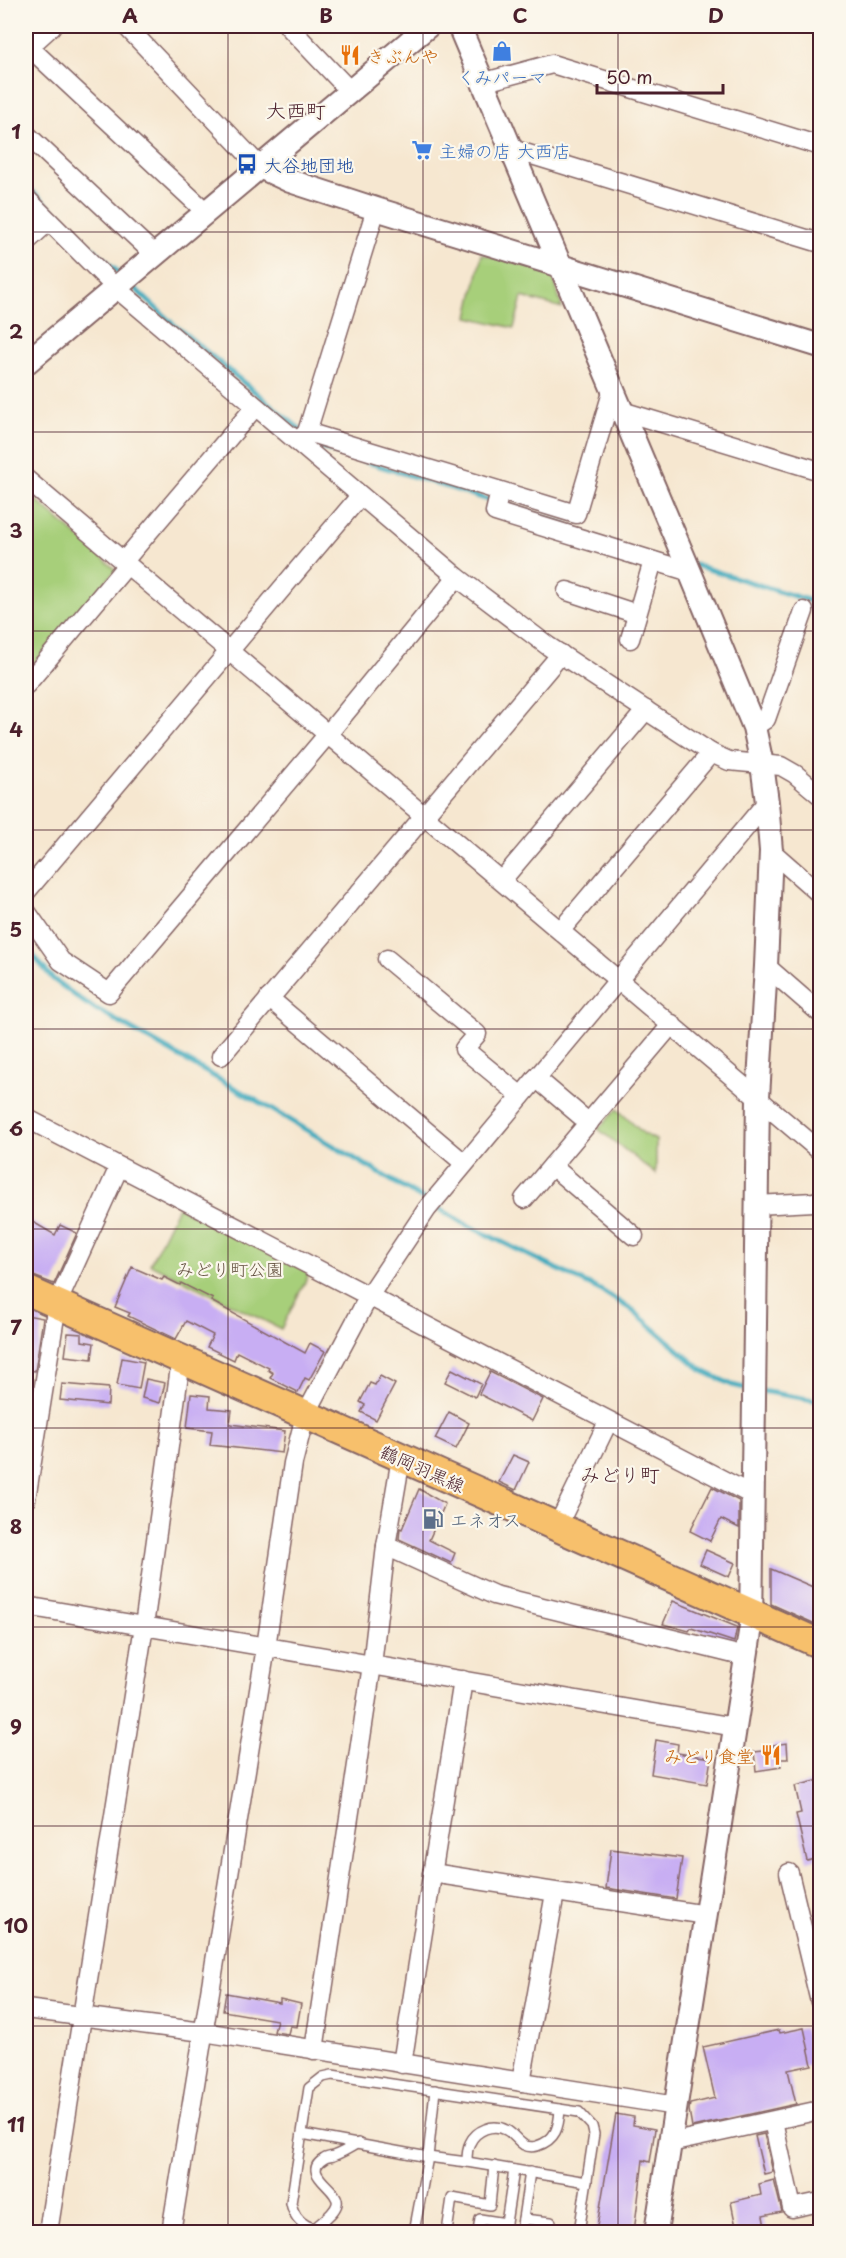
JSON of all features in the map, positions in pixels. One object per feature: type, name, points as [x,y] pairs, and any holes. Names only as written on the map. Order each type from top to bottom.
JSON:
[{"type":"main road","name":"鶴岡羽黒線","points":[[26,1290],[820,1644]]},
{"type":"street","points":[[52,26],[29,47],[206,212]]},
{"type":"street","points":[[126,26],[260,167],[290,181],[820,346]]},
{"type":"street","points":[[288,26],[350,91]]},
{"type":"street","points":[[26,363],[428,26]]},
{"type":"street","points":[[459,26],[485,82],[754,727],[767,802],[771,851],[758,1096],[751,1626],[656,2232]]},
{"type":"street","points":[[485,82],[552,64],[820,146]]},
{"type":"street","points":[[26,134],[155,255]]},
{"type":"street","points":[[512,149],[820,243]]},
{"type":"street","points":[[26,198],[116,288],[255,407],[302,437],[360,496],[457,578],[561,654],[711,753],[729,761],[782,766],[820,795]]},
{"type":"street","points":[[302,437],[375,209]]},
{"type":"street","points":[[26,242],[49,221]]},
{"type":"street","points":[[302,437],[576,514],[613,389]]},
{"type":"street","points":[[26,686],[255,407]]},
{"type":"street","points":[[622,411],[820,471]]},
{"type":"street","points":[[28,488],[125,564],[229,651],[758,1096],[820,1151]]},
{"type":"street","points":[[500,491],[495,512],[690,572]]},
{"type":"street","points":[[26,892],[360,496]]},
{"type":"street","points":[[630,639],[653,561]]},
{"type":"street","points":[[26,911],[61,961],[109,993],[457,578]]},
{"type":"street","points":[[567,591],[637,614]]},
{"type":"street","points":[[754,727],[766,719],[804,611]]},
{"type":"street","points":[[221,1056],[561,654]]},
{"type":"street","points":[[502,880],[646,710]]},
{"type":"street","points":[[561,930],[711,753]]},
{"type":"street","points":[[171,2232],[266,1647],[292,1463],[305,1416],[369,1296],[432,1202],[767,802]]},
{"type":"street","points":[[771,851],[820,894]]},
{"type":"street","points":[[387,959],[477,1034],[464,1048],[521,1096]]},
{"type":"street","points":[[766,966],[820,1013]]},
{"type":"street","points":[[269,999],[464,1163]]},
{"type":"street","points":[[524,1199],[672,1024]]},
{"type":"street","points":[[536,1078],[589,1123]]},
{"type":"street","points":[[26,1118],[754,1496]]},
{"type":"street","points":[[26,1499],[57,1304],[119,1167]]},
{"type":"street","points":[[552,1167],[634,1236]]},
{"type":"street","points":[[756,1205],[818,1206]]},
{"type":"street","points":[[48,2232],[144,1626],[181,1360]]},
{"type":"street","points":[[557,1527],[608,1422]]},
{"type":"street","points":[[314,2050],[372,1665],[386,1546],[401,1458]]},
{"type":"street","points":[[386,1546],[494,1595],[746,1657]]},
{"type":"street","points":[[26,1606],[735,1727]]},
{"type":"street","points":[[402,2064],[463,1680]]},
{"type":"street","points":[[432,1873],[706,1915]]},
{"type":"street","points":[[789,1873],[819,1991]]},
{"type":"street","points":[[521,2082],[555,1893]]},
{"type":"street","points":[[26,2009],[203,2032],[676,2106]]},
{"type":"street","points":[[670,2143],[820,2110]]},
{"type":"street","points":[[773,2121],[792,2208],[820,2202]]},
{"type":"lane","points":[[344,2232],[306,2227],[293,2212],[291,2203],[309,2088],[323,2077],[332,2075],[579,2112],[592,2126],[594,2134],[579,2232]]},
{"type":"lane","points":[[414,2232],[428,2157],[435,2091]]},
{"type":"lane","points":[[466,2162],[469,2144],[474,2136],[484,2129],[503,2128],[524,2145],[532,2147],[544,2144],[554,2137],[559,2125],[560,2109]]},
{"type":"lane","points":[[302,2134],[587,2182]]},
{"type":"lane","points":[[315,2228],[338,2203],[337,2196],[330,2188],[323,2185],[317,2176],[318,2165],[324,2159],[358,2143]]},
{"type":"lane","points":[[447,2232],[452,2198],[490,2205],[494,2166]]},
{"type":"lane","points":[[478,2232],[480,2219],[506,2223],[514,2170]]},
{"type":"lane","points":[[521,2232],[530,2172]]},
{"type":"lane","points":[[523,2219],[551,2222]]},
{"type":"green space","points":[[482,254],[552,272],[562,308],[522,297],[514,328],[468,317]]},
{"type":"green space","points":[[35,499],[116,570],[26,672],[26,510]]},
{"type":"green space","points":[[617,1109],[644,1134],[656,1140],[656,1174],[598,1129]]},
{"type":"green space","name":"みどり町公園","points":[[178,1207],[310,1272],[281,1329],[150,1264]]},
{"type":"building","points":[[26,1218],[55,1235],[60,1225],[77,1233],[54,1284],[26,1273]]},
{"type":"building","points":[[132,1267],[162,1280],[164,1277],[180,1285],[181,1283],[305,1353],[310,1343],[325,1351],[309,1380],[305,1378],[298,1392],[270,1378],[273,1373],[268,1370],[269,1368],[237,1352],[234,1360],[207,1347],[213,1335],[186,1321],[176,1339],[128,1316],[130,1313],[115,1307]]},
{"type":"building","points":[[26,1315],[43,1318],[35,1371],[26,1370]]},
{"type":"building","points":[[68,1333],[82,1334],[82,1341],[94,1343],[92,1359],[65,1356]]},
{"type":"building","points":[[122,1358],[144,1362],[139,1389],[117,1385]]},
{"type":"building","points":[[452,1369],[481,1384],[475,1397],[445,1382]]},
{"type":"building","points":[[490,1372],[543,1399],[532,1421],[479,1394]]},
{"type":"building","points":[[380,1376],[395,1384],[376,1420],[361,1412],[365,1405],[360,1402],[370,1383],[375,1385]]},
{"type":"building","points":[[146,1379],[165,1383],[160,1403],[142,1398]]},
{"type":"building","points":[[62,1384],[109,1388],[108,1405],[60,1400]]},
{"type":"building","points":[[191,1394],[210,1396],[209,1408],[232,1410],[230,1424],[285,1431],[282,1453],[210,1445],[212,1431],[187,1428]]},
{"type":"building","points":[[449,1412],[469,1423],[456,1449],[435,1439]]},
{"type":"building","points":[[513,1455],[529,1462],[516,1490],[499,1482]]},
{"type":"building","points":[[712,1487],[739,1501],[739,1528],[721,1519],[710,1541],[690,1531]]},
{"type":"building","points":[[419,1489],[445,1504],[429,1540],[455,1553],[451,1563],[399,1539],[400,1528],[402,1529]]},
{"type":"building","points":[[706,1550],[735,1563],[729,1577],[700,1564]]},
{"type":"building","points":[[771,1569],[820,1590],[820,1626],[771,1604]]},
{"type":"building","points":[[673,1601],[737,1627],[734,1642],[691,1628],[689,1631],[663,1624]]},
{"type":"building","points":[[656,1740],[678,1744],[677,1753],[711,1758],[707,1784],[651,1774]]},
{"type":"building","name":"みどり食堂","points":[[787,1743],[788,1759],[780,1759],[781,1767],[756,1771],[754,1752],[773,1750],[773,1745]]},
{"type":"building","points":[[820,1780],[820,1858],[807,1861],[796,1814],[801,1813],[795,1786]]},
{"type":"building","points":[[611,1849],[682,1858],[676,1899],[606,1888]]},
{"type":"building","points":[[226,1993],[280,2003],[280,1999],[301,2004],[297,2027],[290,2026],[288,2034],[274,2032],[277,2020],[223,2011]]},
{"type":"building","points":[[804,2028],[812,2065],[788,2070],[796,2104],[692,2127],[690,2104],[715,2098],[703,2047],[779,2030],[780,2033]]},
{"type":"building","points":[[616,2114],[634,2117],[633,2125],[655,2129],[650,2162],[643,2160],[634,2232],[596,2232]]},
{"type":"building","points":[[764,2134],[773,2172],[764,2174],[755,2136]]},
{"type":"building","points":[[774,2180],[782,2212],[763,2216],[766,2232],[737,2232],[731,2202],[761,2195],[759,2184]]},
{"type":"waterway","points":[[26,185],[122,276]]},
{"type":"waterway","points":[[129,283],[173,324],[302,431]]},
{"type":"waterway","points":[[314,441],[322,448],[566,524]]},
{"type":"waterway","points":[[695,565],[820,604]]},
{"type":"waterway","points":[[26,947],[53,979],[85,1003],[273,1110],[465,1224],[602,1291],[632,1310],[703,1371],[732,1385],[749,1389]]},
{"type":"waterway","points":[[761,1391],[820,1401]]},
{"type":"place","name":"くみパーマ","points":[[502,51]]},
{"type":"place","name":"きぶんや","points":[[350,55]]},
{"type":"place","name":"主婦の店 大西店","points":[[422,150]]},
{"type":"place","name":"大谷地団地","points":[[247,164]]},
{"type":"place","name":"エネオス","points":[[433,1519]]},
{"type":"place","name":"みどり食堂","points":[[771,1755]]},
{"type":"district","name":"大西町","points":[[296,110]]},
{"type":"district","name":"みどり町","points":[[620,1474]]}]
